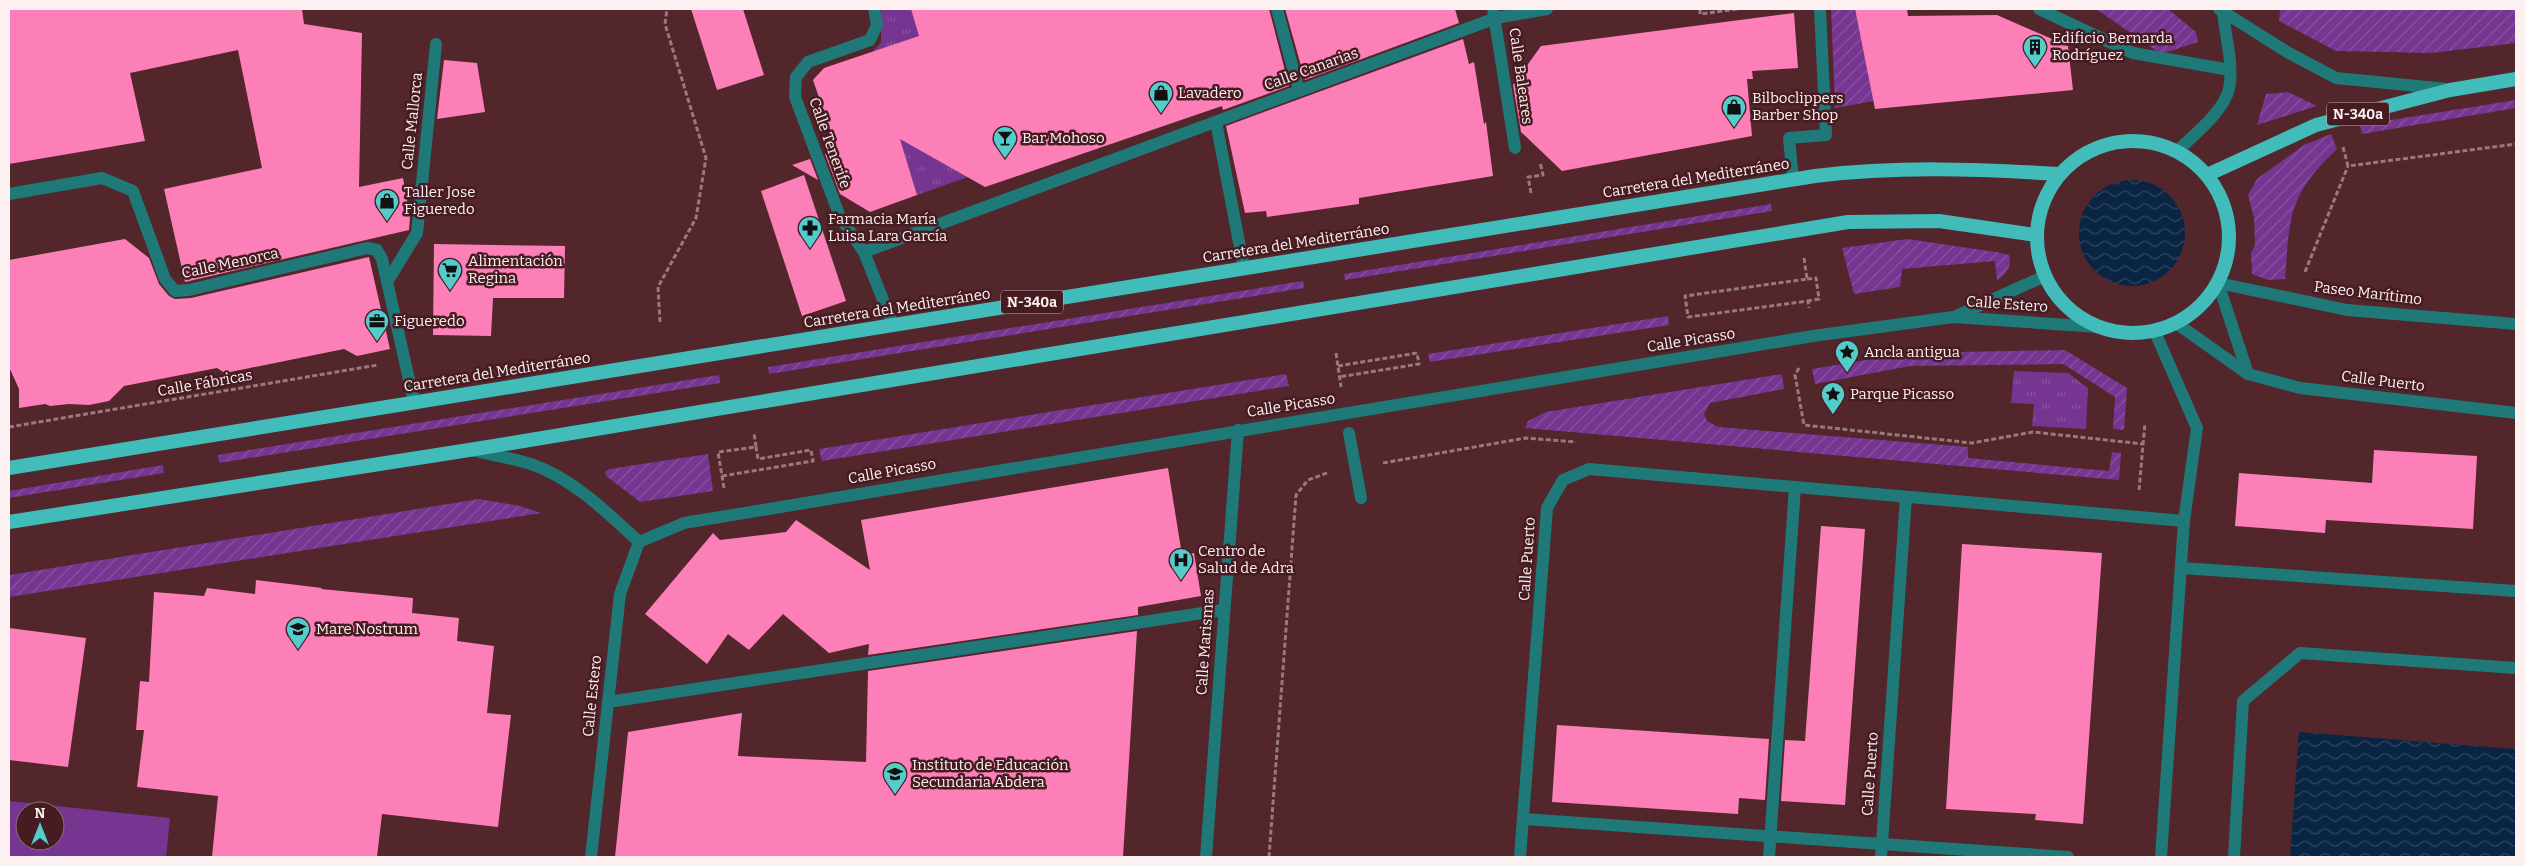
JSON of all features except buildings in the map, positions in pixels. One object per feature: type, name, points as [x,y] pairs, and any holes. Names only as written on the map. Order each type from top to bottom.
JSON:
[{"type":"highway","name":"N-340a","points":[[2207,175],[2316,125],[2450,90],[2516,79]]},
{"type":"highway","points":[[2118,142],[2148,142],[2177,151],[2193,161],[2207,175],[2222,199],[2229,227],[2228,256],[2218,283],[2200,307],[2176,323],[2155,332],[2122,334],[2098,327],[2078,317],[2062,303],[2044,276],[2038,257],[2036,235],[2038,215],[2045,196],[2059,174],[2073,160],[2090,150],[2118,142]]},
{"type":"highway","name":"Carretera del Mediterráneo","points":[[9,468],[1793,180],[1858,171],[1967,168],[2059,174]]},
{"type":"highway","points":[[9,522],[469,450],[1848,222],[1939,221],[2036,235]]},
{"type":"street","name":"Calle Tenerife","points":[[874,9],[877,25],[870,40],[808,62],[796,77],[795,97],[840,217],[864,252],[894,324]]},
{"type":"street","points":[[1277,9],[1299,91]]},
{"type":"street","name":"Calle Canarias","points":[[864,252],[1299,91],[1495,14],[1547,9]]},
{"type":"street","points":[[1793,180],[1789,138],[1826,135],[1820,9]]},
{"type":"street","points":[[2039,9],[2133,53],[2230,70]]},
{"type":"street","points":[[2177,151],[2212,118],[2229,90],[2230,70],[2221,10]]},
{"type":"street","points":[[2221,10],[2287,52],[2336,78],[2450,90]]},
{"type":"street","name":"Calle Baleares","points":[[1495,14],[1515,148]]},
{"type":"street","name":"Calle Mallorca","points":[[387,282],[417,232],[436,44]]},
{"type":"street","points":[[1216,122],[1244,268]]},
{"type":"street","name":"Calle Menorca","points":[[9,194],[102,178],[132,191],[165,279],[174,291],[190,290],[367,248],[377,250],[382,259],[387,282]]},
{"type":"street","name":"Calle Estero","points":[[1953,317],[2044,276]]},
{"type":"street","points":[[387,282],[414,402]]},
{"type":"street","points":[[2218,283],[2248,374]]},
{"type":"street","name":"Paseo Marítimo","points":[[2218,283],[2347,310],[2516,324]]},
{"type":"street","name":"Calle Estero","points":[[1953,317],[2098,327]]},
{"type":"street","name":"Calle Picasso","points":[[639,542],[684,523],[1813,336],[1953,317]]},
{"type":"street","name":"Calle Puerto","points":[[2176,323],[2248,374],[2300,388],[2516,413]]},
{"type":"street","points":[[2155,332],[2197,428],[2184,521],[2180,568],[2161,857]]},
{"type":"street","name":"Calle Marismas","points":[[1206,857],[1223,610],[1238,430]]},
{"type":"street","points":[[1349,433],[1361,498]]},
{"type":"street","points":[[469,450],[532,465],[546,472],[590,497],[639,542]]},
{"type":"street","name":"Calle Puerto","points":[[1520,857],[1547,508],[1563,480],[1589,470],[2184,521]]},
{"type":"street","points":[[1769,857],[1795,487]]},
{"type":"street","name":"Calle Puerto","points":[[1881,851],[1906,497]]},
{"type":"street","name":"Calle Estero","points":[[591,857],[620,594],[639,542]]},
{"type":"street","points":[[2180,568],[2516,591]]},
{"type":"street","points":[[608,702],[1223,610]]},
{"type":"street","points":[[2234,857],[2243,701],[2300,653],[2516,668]]},
{"type":"street","points":[[1523,819],[1770,836],[1881,851],[2068,857]]},
{"type":"path","points":[[660,322],[658,287],[696,218],[706,158],[665,24],[667,9]]},
{"type":"path","points":[[1700,9],[1700,14],[1738,9]]},
{"type":"path","points":[[2303,276],[2348,166],[2336,120]]},
{"type":"path","points":[[2348,166],[2516,144]]},
{"type":"path","points":[[1800,230],[1807,278]]},
{"type":"path","points":[[1807,278],[1816,278],[1818,299],[1688,317],[1685,296],[1807,278]]},
{"type":"path","points":[[1808,300],[1813,336],[1795,375],[1804,425],[1972,443],[2033,432],[2143,444]]},
{"type":"path","points":[[1336,353],[1339,377],[1419,364],[1417,353],[1338,366]]},
{"type":"path","name":"Calle Fábricas","points":[[9,427],[405,361]]},
{"type":"path","points":[[752,425],[756,447],[758,459],[811,450],[813,461],[722,476],[718,452],[756,447]]},
{"type":"path","points":[[1269,857],[1296,495],[1308,480],[1327,473],[1526,438]]},
{"type":"green space","points":[[881,9],[911,9],[971,176],[917,195],[873,51],[881,43]]},
{"type":"green space","points":[[1831,9],[1855,9],[1874,101],[1835,108]]},
{"type":"green space","points":[[2096,9],[2168,9],[2196,32],[2198,42],[2161,54]]},
{"type":"green space","points":[[2280,9],[2516,9],[2516,43],[2431,53],[2336,51],[2279,21]]},
{"type":"green space","points":[[2288,92],[2317,106],[2257,125],[2266,94]]},
{"type":"green space","points":[[2516,100],[2516,108],[2362,134],[2360,125]]},
{"type":"green space","points":[[2331,134],[2337,149],[2309,180],[2294,208],[2288,239],[2285,279],[2268,280],[2252,274],[2251,253],[2255,245],[2254,218],[2248,195],[2257,179],[2304,145]]},
{"type":"green space","points":[[1771,204],[1772,211],[1345,280],[1344,274]]},
{"type":"green space","points":[[1907,239],[2009,255],[2009,267],[1997,281],[1995,261],[1902,269],[1900,287],[1854,294],[1842,248]]},
{"type":"green space","points":[[1303,281],[1304,288],[769,374],[768,367]]},
{"type":"green space","points":[[1668,316],[1669,325],[1430,362],[1428,354]]},
{"type":"green space","points":[[2065,350],[2127,388],[2124,430],[2113,429],[2115,397],[2063,364],[1910,366],[1815,384],[1812,369],[1909,353]]},
{"type":"green space","points":[[2014,371],[2068,373],[2088,388],[2086,429],[2032,426],[2034,404],[2011,403]]},
{"type":"green space","points":[[1286,374],[1289,386],[822,461],[819,449]]},
{"type":"green space","points":[[1782,374],[1784,389],[1710,403],[1704,414],[1707,421],[1718,427],[1968,447],[1968,458],[2109,471],[2112,452],[2121,453],[2119,480],[1525,428],[1528,421],[1546,412]]},
{"type":"green space","points":[[719,375],[720,383],[219,463],[218,455]]},
{"type":"green space","points":[[708,454],[713,491],[640,502],[606,476],[605,472],[609,469]]},
{"type":"green space","points":[[163,465],[164,473],[9,498],[9,491]]},
{"type":"green space","points":[[479,499],[520,506],[541,513],[9,597],[9,575]]},
{"type":"green space","points":[[9,801],[15,802],[15,851],[65,851],[65,807],[170,818],[166,857],[9,857]]},
{"type":"water","points":[[2132,180],[2152,184],[2170,195],[2181,213],[2185,233],[2181,253],[2170,271],[2152,282],[2132,286],[2112,282],[2094,271],[2083,253],[2079,233],[2083,213],[2094,195],[2112,184]]},
{"type":"water","points":[[2299,732],[2516,749],[2516,857],[2290,857]]},
{"type":"place","name":"Edificio Bernarda Rodríguez","points":[[2035,68]]},
{"type":"place","name":"Lavadero","points":[[1161,114]]},
{"type":"place","name":"Bilboclippers Barber Shop","points":[[1734,128]]},
{"type":"place","name":"Bar Mohoso","points":[[1005,159]]},
{"type":"place","name":"Taller Jose Figueredo","points":[[387,222]]},
{"type":"place","name":"Farmacia María Luisa Lara García","points":[[810,249]]},
{"type":"place","name":"Alimentación Regina","points":[[450,291]]},
{"type":"place","name":"Figueredo","points":[[377,342]]},
{"type":"place","name":"Ancla antigua","points":[[1847,373]]},
{"type":"place","name":"Parque Picasso","points":[[1833,415]]},
{"type":"place","name":"Centro de Salud de Adra","points":[[1181,581]]},
{"type":"place","name":"Mare Nostrum","points":[[298,650]]},
{"type":"place","name":"Instituto de Educación Secundaria Abdera","points":[[895,795]]}]
